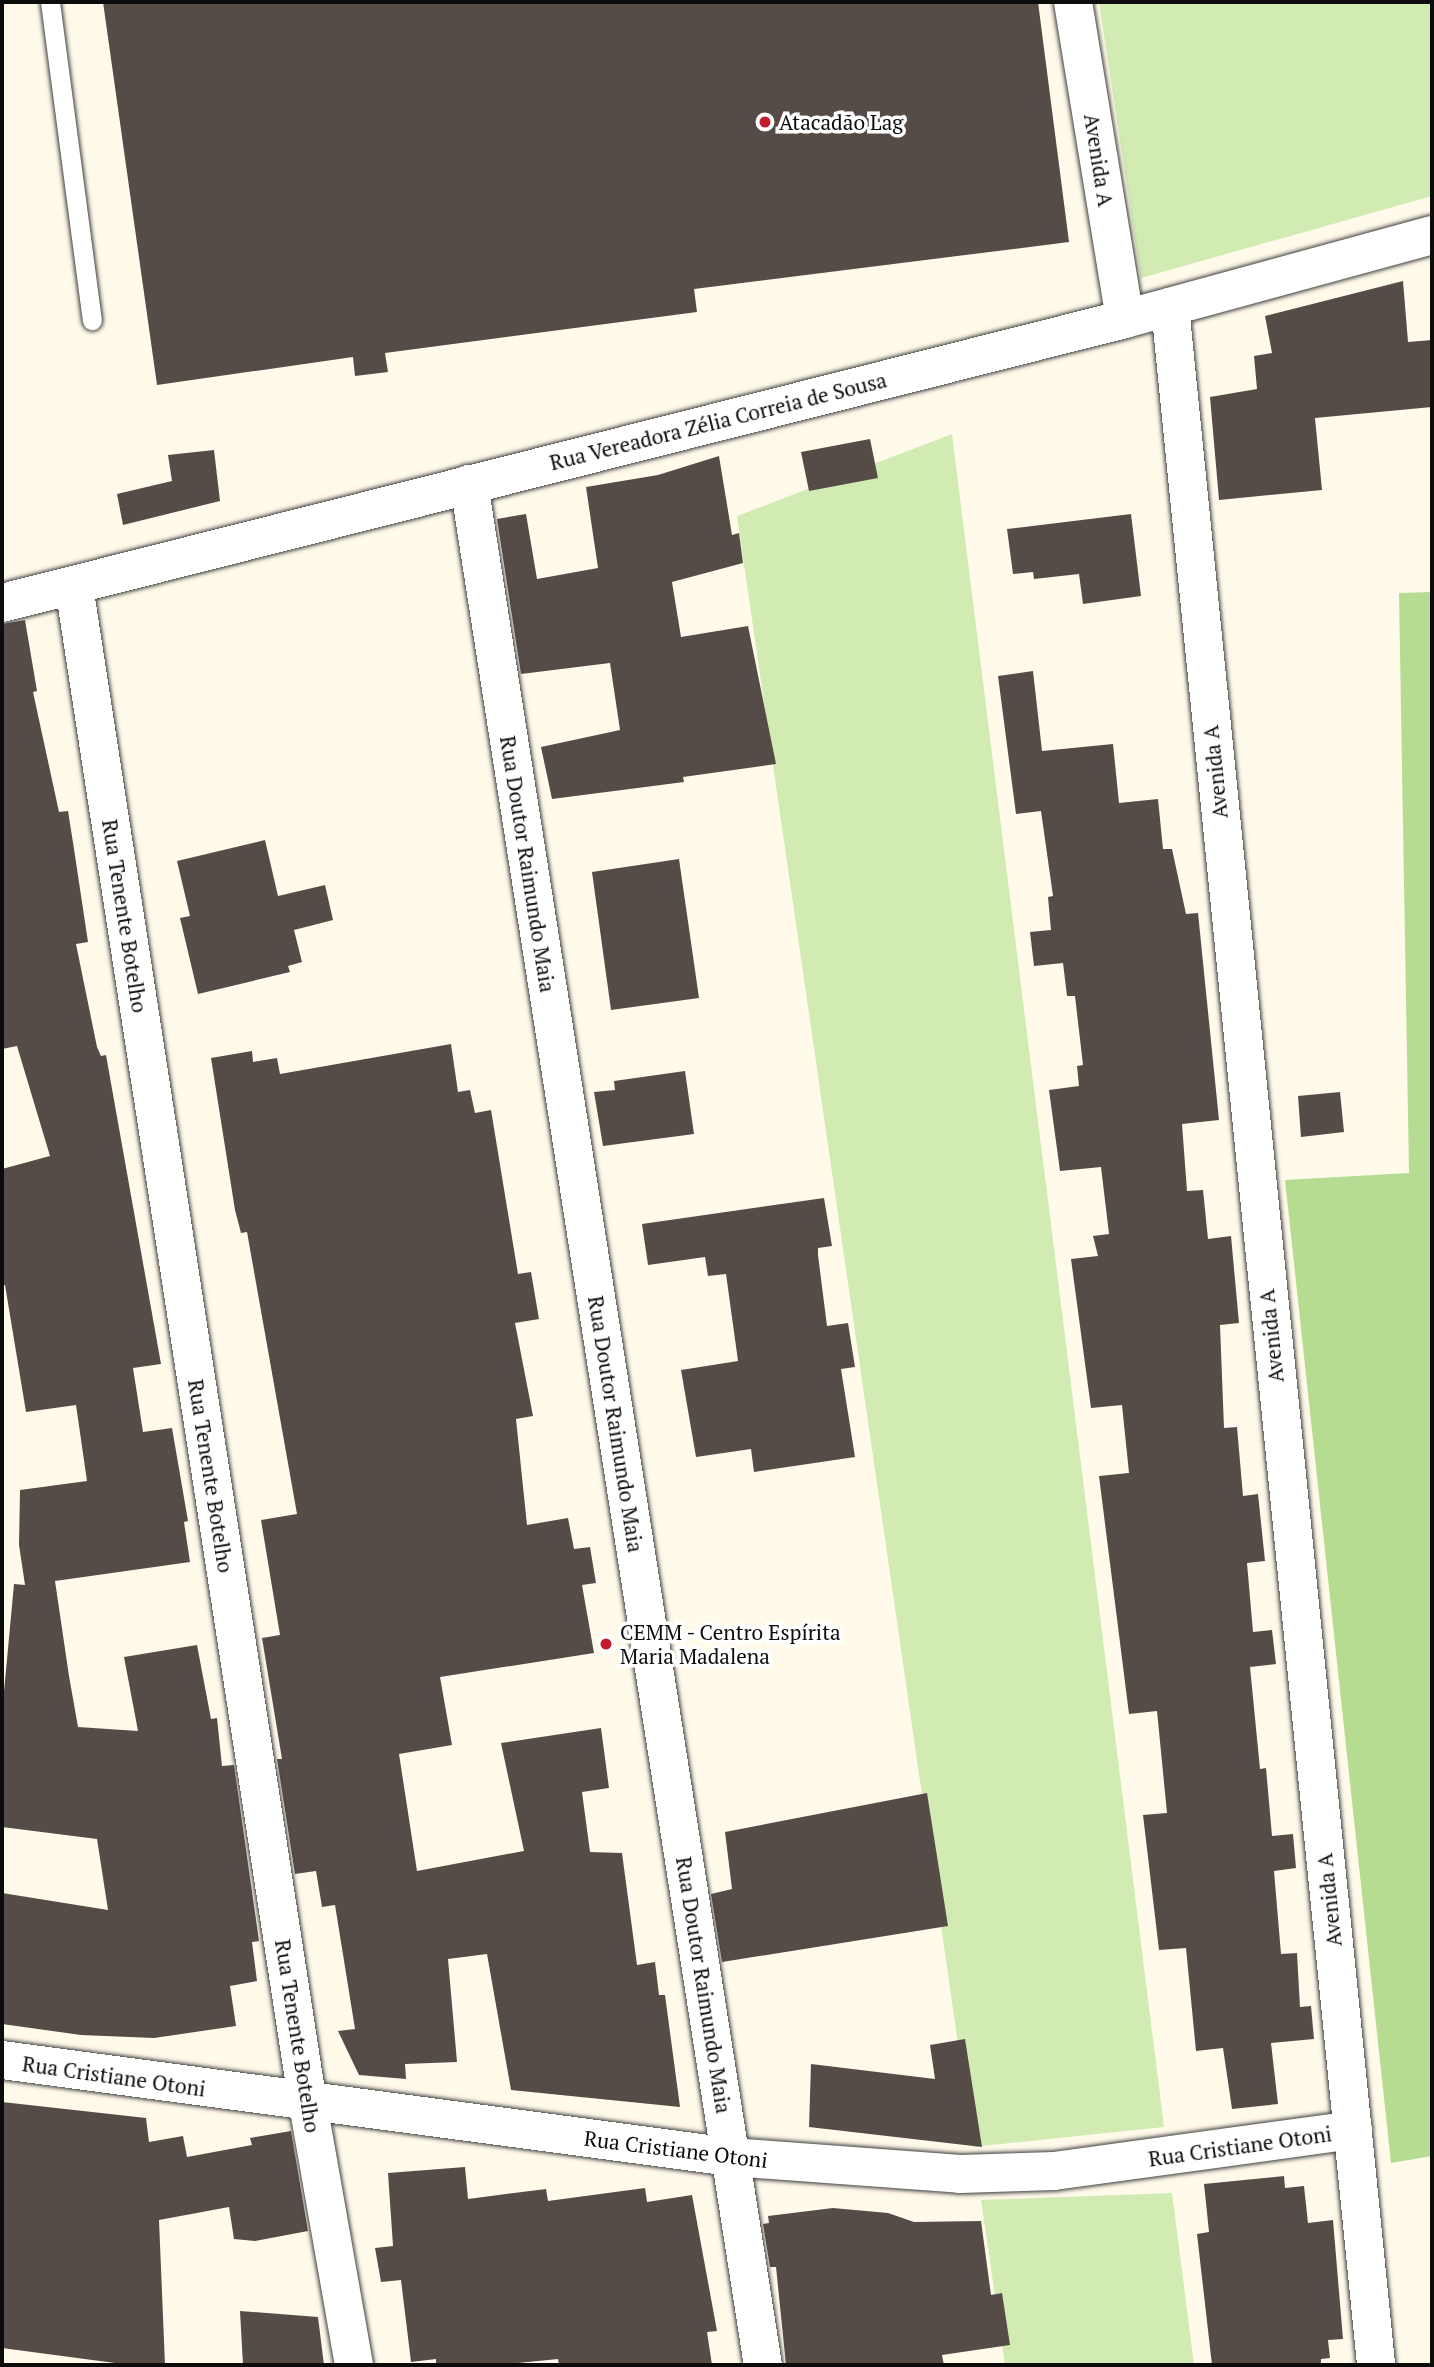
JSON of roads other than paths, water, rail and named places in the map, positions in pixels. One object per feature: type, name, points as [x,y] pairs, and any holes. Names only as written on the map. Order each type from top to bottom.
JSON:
[{"type":"street","name":"Avenida A","points":[[1073,2],[1125,319]]},
{"type":"street","name":"Rua Vereadora Zélia Correia de Sousa","points":[[2,603],[1125,319],[1432,235]]},
{"type":"street","name":"Avenida A","points":[[1170,307],[1376,2365]]},
{"type":"street","name":"Rua Doutor Raimundo Maia","points":[[469,484],[764,2365]]},
{"type":"street","name":"Rua Tenente Botelho","points":[[74,586],[308,2104],[354,2365]]},
{"type":"street","name":"Rua Cristiane Otoni","points":[[2,2060],[308,2104],[731,2157],[960,2174],[1054,2171],[1353,2130]]},
{"type":"lane","points":[[50,2],[92,320]]},
{"type":"place","name":"Atacadão Lag","points":[[765,122]]},
{"type":"place","name":"CEMM - Centro Espírita Maria Madalena","points":[[606,1644]]}]
